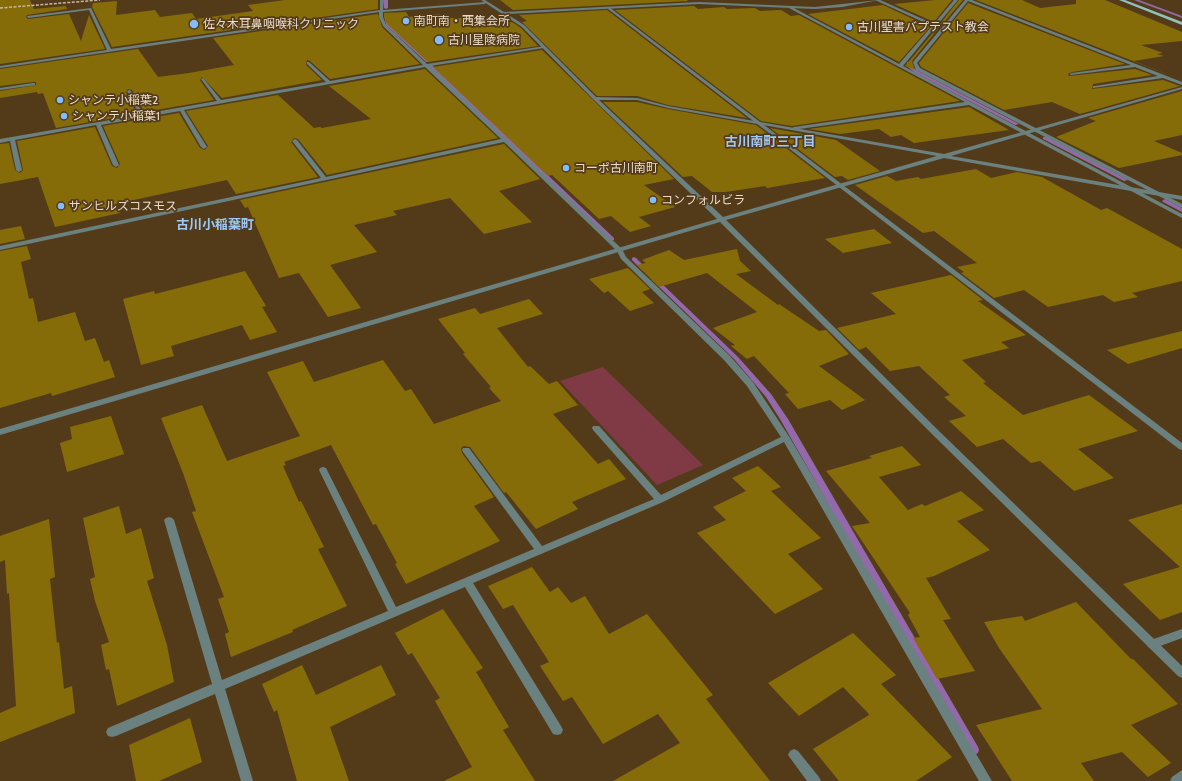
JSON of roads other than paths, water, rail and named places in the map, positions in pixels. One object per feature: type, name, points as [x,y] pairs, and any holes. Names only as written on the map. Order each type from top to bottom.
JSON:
[{"type":"main road","points":[[1122,0],[1182,24]]},
{"type":"street","points":[[382,0],[381,17],[384,25],[428,65],[620,250],[623,258],[727,358],[750,384],[786,438],[986,781]]},
{"type":"street","points":[[504,13],[699,3],[791,8],[829,8],[877,0],[938,27]]},
{"type":"street","points":[[956,0],[915,63],[918,69],[1182,206]]},
{"type":"street","points":[[900,66],[938,27],[968,0],[1182,84]]},
{"type":"street","points":[[0,67],[382,11],[484,2],[523,26],[595,98],[706,204],[720,220],[1182,674]]},
{"type":"street","points":[[609,8],[1182,447]]},
{"type":"street","points":[[791,8],[1182,216]]},
{"type":"street","points":[[28,17],[90,9],[110,51]]},
{"type":"street","points":[[0,141],[428,65],[544,47]]},
{"type":"street","points":[[309,63],[330,83]]},
{"type":"street","points":[[1072,74],[1136,66]]},
{"type":"street","points":[[1095,87],[1163,77]]},
{"type":"street","points":[[203,79],[220,102]]},
{"type":"street","points":[[932,82],[940,81]]},
{"type":"street","points":[[0,89],[33,84]]},
{"type":"street","points":[[0,432],[720,220],[1182,88]]},
{"type":"street","points":[[129,91],[142,116]]},
{"type":"street","points":[[595,98],[637,99],[668,107],[1182,198]]},
{"type":"street","points":[[794,129],[970,103]]},
{"type":"street","points":[[181,109],[204,147]]},
{"type":"street","points":[[98,124],[116,165]]},
{"type":"street","points":[[12,139],[19,170]]},
{"type":"street","points":[[0,248],[505,140]]},
{"type":"street","points":[[295,141],[324,178]]},
{"type":"street","points":[[596,428],[660,500]]},
{"type":"street","points":[[112,732],[660,500],[786,438]]},
{"type":"street","points":[[466,450],[541,551]]},
{"type":"street","points":[[323,470],[394,613]]},
{"type":"street","points":[[169,520],[247,781]]},
{"type":"street","points":[[467,582],[557,730]]},
{"type":"street","points":[[1152,644],[1182,633]]},
{"type":"street","points":[[794,755],[815,781]]},
{"type":"street","points":[[1176,781],[1182,776]]},
{"type":"waterway","points":[[386,0],[386,8]]},
{"type":"waterway","points":[[1136,0],[1182,17]]},
{"type":"waterway","points":[[385,16],[387,24],[427,61]]},
{"type":"waterway","points":[[908,63],[915,71],[1017,124]]},
{"type":"waterway","points":[[431,66],[612,239]]},
{"type":"waterway","points":[[1045,138],[1126,180]]},
{"type":"waterway","points":[[1165,201],[1182,210]]},
{"type":"waterway","points":[[634,259],[645,270]]},
{"type":"waterway","points":[[655,280],[736,358],[769,396],[784,419],[974,750]]},
{"type":"railway","points":[[0,8],[100,0]]},
{"type":"place","name":"南町南・西集会所","points":[[406,21]]},
{"type":"place","name":"佐々木耳鼻咽喉科クリニック","points":[[194,24]]},
{"type":"place","name":"古川聖書バプテスト教会","points":[[849,27]]},
{"type":"place","name":"古川星陵病院","points":[[439,40]]},
{"type":"place","name":"シャンテ小稲葉2","points":[[60,100]]},
{"type":"place","name":"シャンテ小稲葉1","points":[[64,116]]},
{"type":"place","name":"コーポ古川南町","points":[[566,168]]},
{"type":"place","name":"コンフォルビラ","points":[[653,200]]},
{"type":"place","name":"サンヒルズコスモス","points":[[61,206]]},
{"type":"district","name":"古川南町三丁目","points":[[770,142]]},
{"type":"district","name":"古川小稲葉町","points":[[215,225]]}]
